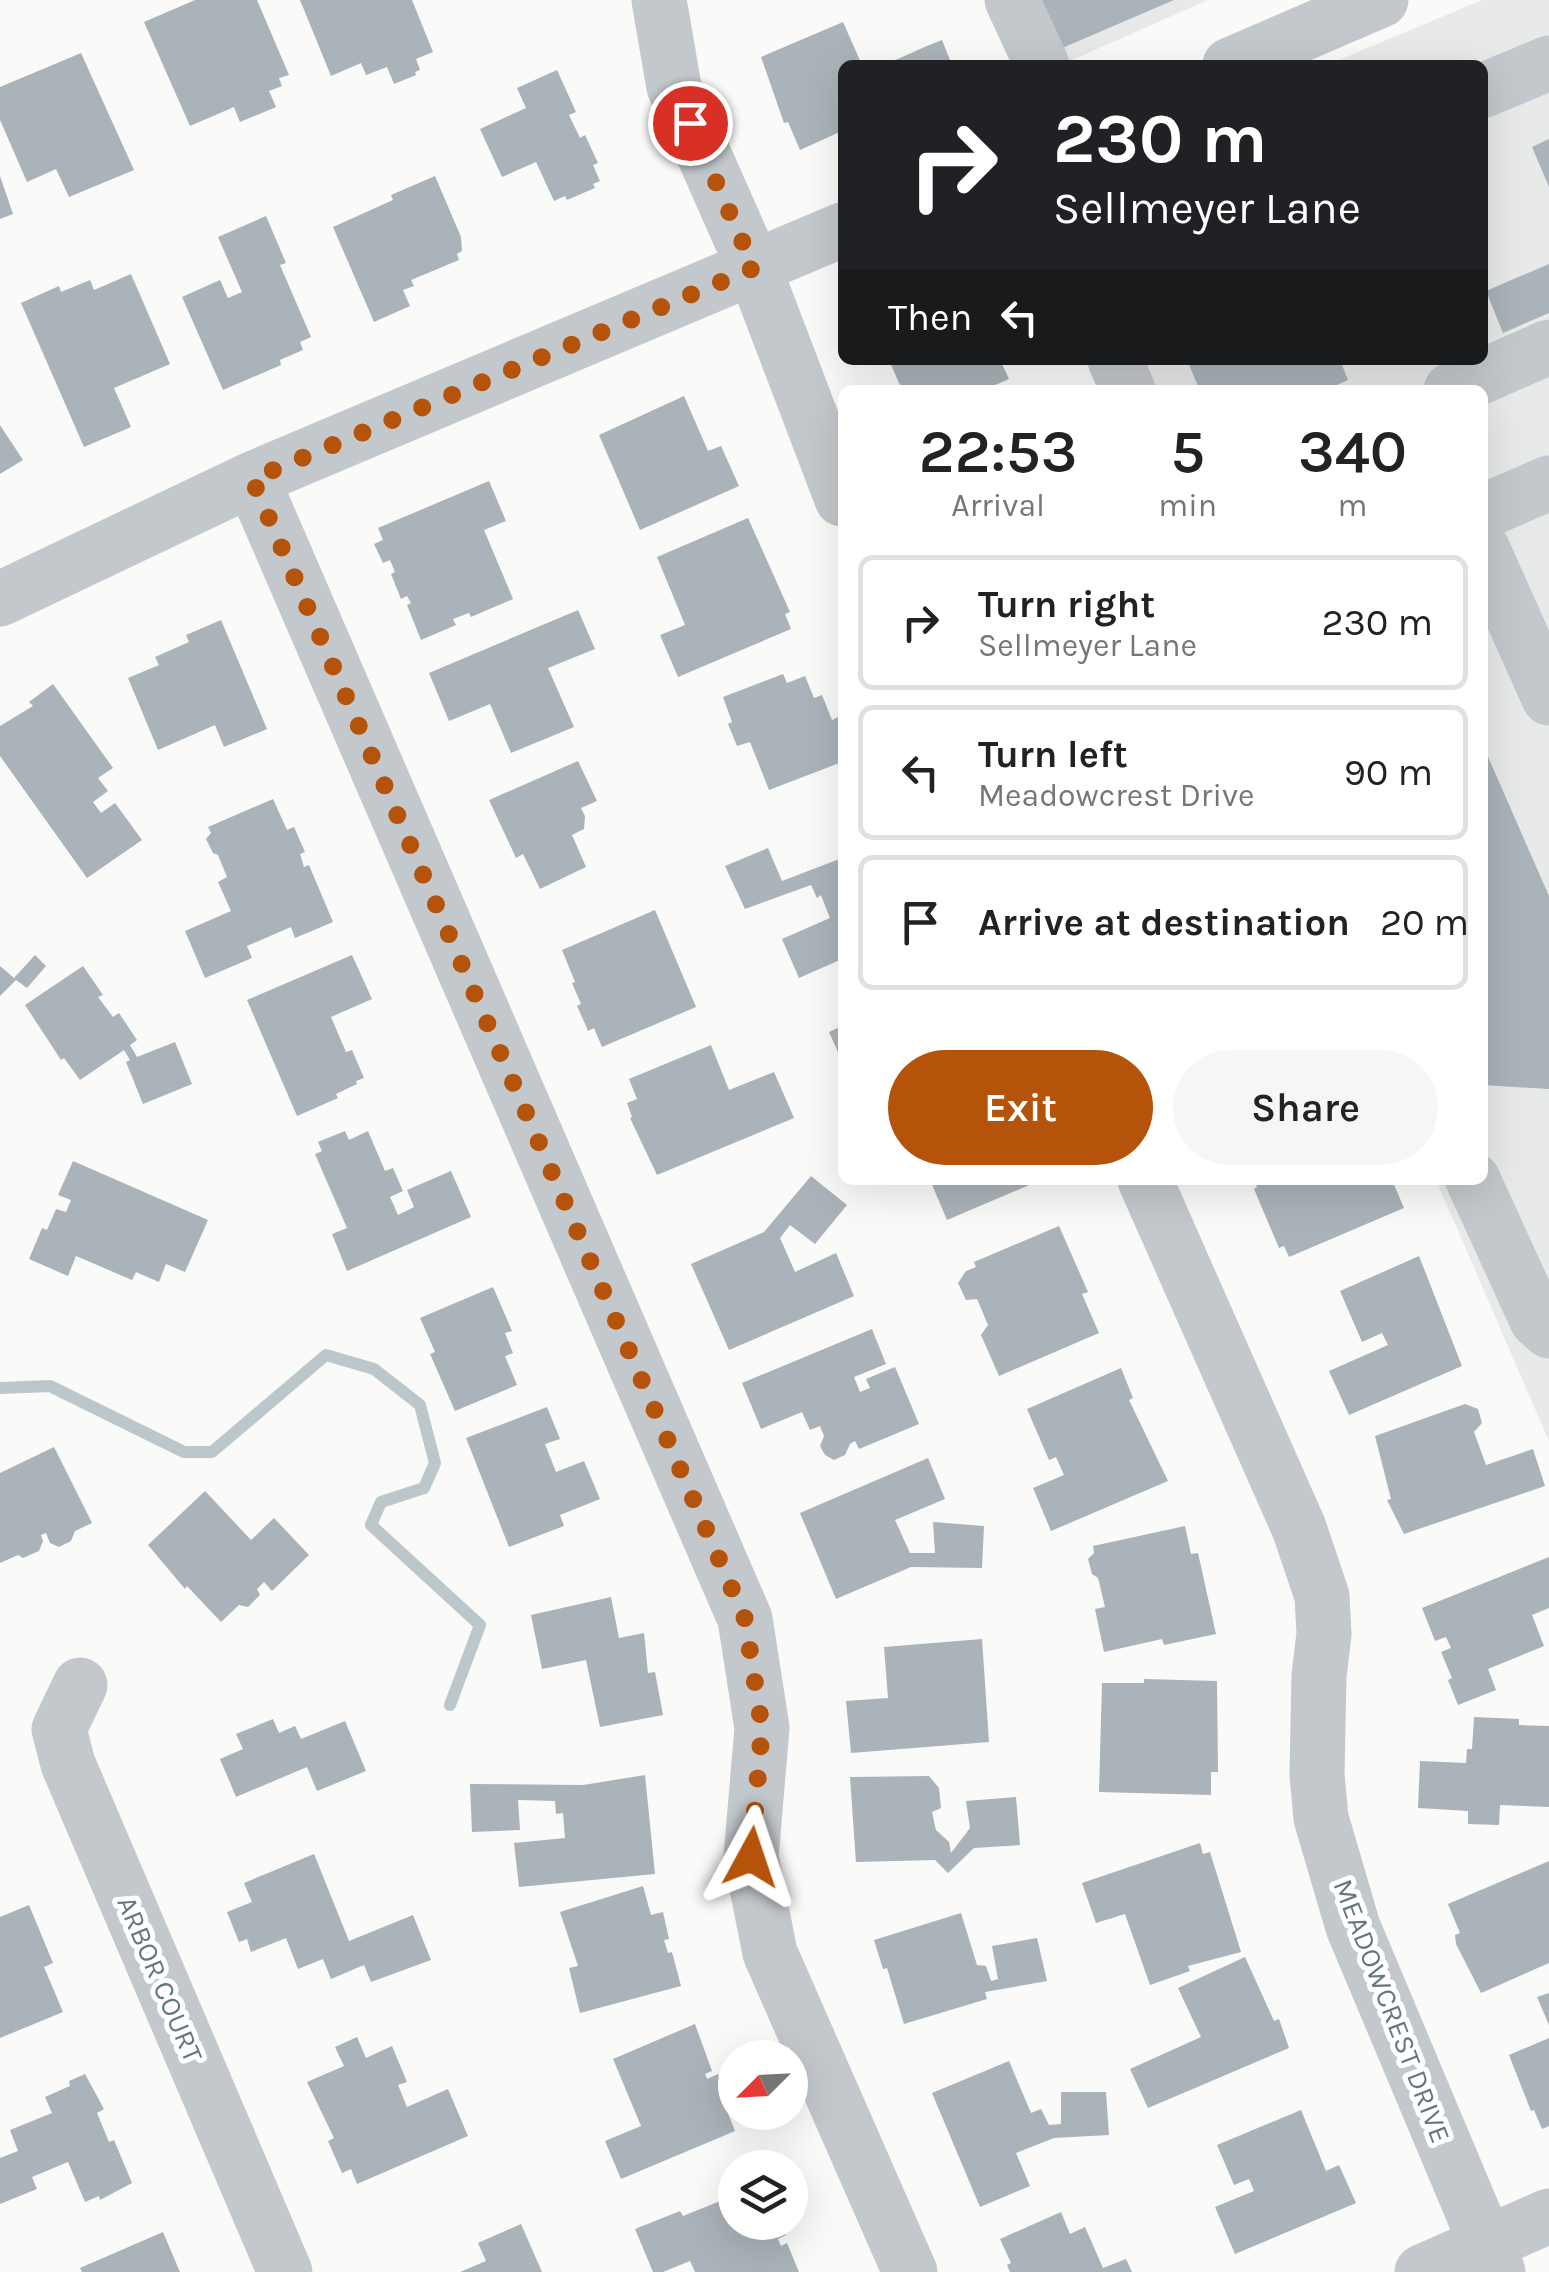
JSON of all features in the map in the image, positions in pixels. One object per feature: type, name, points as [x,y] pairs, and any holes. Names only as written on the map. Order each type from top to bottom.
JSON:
[{"type":"street","points":[[659,0],[674,86],[754,268],[838,488]]},
{"type":"street","points":[[1012,0],[1040,60]]},
{"type":"street","points":[[1240,60],[1287,35],[1381,0]]},
{"type":"street","points":[[1488,88],[1549,62]]},
{"type":"street","points":[[0,599],[252,479],[838,232]]},
{"type":"street","points":[[1460,385],[1549,347]]},
{"type":"street","points":[[252,479],[745,1619],[762,1728],[751,1857],[770,1953],[910,2272]]},
{"type":"street","points":[[1488,511],[1549,484]]},
{"type":"street","points":[[1488,518],[1549,698]]},
{"type":"street","name":"MEADOWCREST DRIVE","points":[[1146,1185],[1299,1528],[1322,1596],[1324,1634],[1318,1676],[1317,1774],[1321,1818],[1353,1927],[1492,2258]]},
{"type":"street","points":[[1475,1185],[1537,1320],[1549,1331]]},
{"type":"street","name":"ARBOR COURT","points":[[80,1685],[60,1729],[68,1764],[285,2272]]},
{"type":"street","points":[[1422,2272],[1492,2258],[1549,2216]]},
{"type":"shaded area","points":[[991,0],[1208,0],[1072,60],[1056,60]]},
{"type":"shaded area","points":[[1482,0],[1549,0],[1549,1441],[1438,1185],[1488,1185],[1488,385],[1103,385],[1095,365],[1488,365],[1488,60],[1339,60]]},
{"type":"building","points":[[195,0],[257,0],[289,75],[279,78],[282,86],[269,91],[276,107],[240,122],[234,107],[190,126],[144,22]]},
{"type":"building","points":[[300,0],[412,0],[433,52],[416,59],[420,70],[416,75],[394,84],[387,67],[366,75],[361,63],[331,76]]},
{"type":"building","points":[[1039,0],[1174,0],[1060,49]]},
{"type":"building","points":[[843,22],[860,60],[838,60],[838,133],[800,150],[788,122],[784,123],[761,57]]},
{"type":"building","points":[[942,40],[950,60],[895,60]]},
{"type":"building","points":[[81,53],[134,170],[69,197],[56,169],[27,182],[0,120],[0,87]]},
{"type":"building","points":[[557,70],[576,112],[569,115],[580,138],[585,135],[598,163],[593,165],[600,181],[593,184],[595,188],[554,201],[536,162],[502,177],[480,129],[526,108],[517,88]]},
{"type":"building","points":[[1549,139],[1549,187],[1532,147]]},
{"type":"building","points":[[0,176],[13,214],[0,219]]},
{"type":"building","points":[[435,176],[461,237],[459,260],[411,280],[414,286],[403,290],[410,306],[374,322],[333,227]]},
{"type":"building","points":[[266,216],[286,263],[280,265],[311,337],[300,342],[303,350],[280,360],[281,365],[223,390],[182,297],[220,280],[228,298],[242,292],[218,237]]},
{"type":"building","points":[[1549,264],[1549,313],[1503,333],[1488,290]]},
{"type":"building","points":[[131,274],[170,364],[114,388],[131,427],[84,447],[21,303],[59,286],[61,292],[90,280],[94,290]]},
{"type":"building","points":[[891,365],[1002,365],[1009,379],[995,385],[900,385]]},
{"type":"building","points":[[1189,365],[1342,365],[1348,380],[1337,385],[1198,385]]},
{"type":"building","points":[[684,396],[708,451],[721,446],[739,486],[640,530],[599,435]]},
{"type":"building","points":[[0,425],[23,460],[0,474]]},
{"type":"building","points":[[489,481],[506,521],[484,530],[513,599],[471,617],[469,613],[453,619],[456,625],[421,640],[407,605],[411,603],[407,596],[401,599],[391,574],[395,572],[390,560],[383,563],[374,544],[383,540],[378,528]]},
{"type":"building","points":[[748,518],[790,612],[785,614],[791,629],[678,677],[660,635],[685,625],[657,557]]},
{"type":"building","points":[[578,610],[595,649],[548,668],[574,727],[511,753],[490,704],[449,721],[429,673]]},
{"type":"building","points":[[221,620],[267,729],[224,747],[215,725],[158,750],[128,678],[159,665],[155,657],[189,642],[186,635]]},
{"type":"building","points":[[783,674],[787,683],[805,676],[814,698],[822,695],[832,720],[838,717],[838,764],[769,790],[750,742],[737,746],[723,697]]},
{"type":"building","points":[[53,684],[113,768],[98,778],[108,791],[93,802],[101,813],[115,803],[142,840],[87,878],[0,756],[0,726],[33,706],[29,702]]},
{"type":"building","points":[[1488,757],[1549,896],[1549,1089],[1488,1085]]},
{"type":"building","points":[[578,761],[597,801],[581,808],[584,829],[572,835],[586,867],[540,889],[523,854],[516,858],[489,800]]},
{"type":"building","points":[[273,799],[287,830],[294,827],[305,852],[300,854],[304,867],[309,865],[333,922],[295,938],[291,927],[247,946],[252,958],[205,978],[185,931],[231,911],[218,882],[227,877],[206,839],[211,833],[208,827]]},
{"type":"building","points":[[768,848],[782,881],[838,860],[838,961],[799,978],[782,939],[830,918],[821,895],[817,898],[811,885],[745,909],[725,866]]},
{"type":"building","points":[[655,910],[696,1007],[602,1047],[594,1028],[588,1031],[577,1006],[581,1004],[562,950]]},
{"type":"building","points":[[35,955],[46,966],[27,988],[16,980],[0,996],[0,966],[14,978]]},
{"type":"building","points":[[352,955],[372,999],[331,1017],[346,1052],[352,1050],[364,1078],[336,1094],[338,1098],[297,1116],[247,1000]]},
{"type":"building","points":[[83,966],[103,995],[98,997],[113,1017],[119,1013],[137,1040],[130,1045],[137,1057],[175,1042],[192,1084],[143,1104],[124,1050],[80,1080],[64,1058],[61,1060],[25,1005]]},
{"type":"building","points":[[838,1028],[838,1052],[829,1032]]},
{"type":"building","points":[[711,1045],[729,1090],[774,1072],[794,1118],[657,1175],[630,1118],[627,1103],[637,1099],[629,1079]]},
{"type":"building","points":[[345,1131],[349,1140],[368,1131],[385,1171],[393,1168],[403,1191],[390,1197],[398,1215],[414,1207],[407,1190],[451,1171],[471,1217],[347,1271],[332,1234],[347,1228],[315,1154],[322,1151],[318,1142]]},
{"type":"building","points":[[73,1161],[208,1220],[185,1272],[166,1264],[159,1282],[136,1272],[132,1280],[76,1256],[68,1276],[29,1259],[42,1228],[47,1230],[56,1209],[66,1212],[71,1200],[58,1195]]},
{"type":"building","points":[[811,1176],[847,1205],[815,1244],[790,1225],[780,1238],[795,1272],[836,1253],[854,1296],[729,1350],[691,1264],[764,1232]]},
{"type":"building","points":[[932,1185],[1029,1185],[947,1220]]},
{"type":"building","points":[[1394,1185],[1404,1208],[1289,1257],[1284,1246],[1279,1248],[1254,1189]]},
{"type":"building","points":[[1059,1226],[1088,1292],[1082,1294],[1099,1333],[999,1376],[981,1335],[988,1325],[977,1299],[966,1300],[958,1283],[966,1271],[976,1267],[974,1262]]},
{"type":"building","points":[[1419,1256],[1462,1366],[1349,1415],[1329,1371],[1388,1345],[1382,1333],[1362,1342],[1340,1291]]},
{"type":"building","points":[[493,1287],[512,1331],[505,1333],[513,1353],[505,1356],[517,1385],[455,1411],[430,1354],[435,1352],[420,1318]]},
{"type":"building","points":[[872,1329],[886,1364],[854,1377],[860,1392],[870,1388],[866,1379],[895,1367],[919,1424],[859,1449],[855,1441],[845,1455],[834,1460],[820,1446],[824,1436],[820,1426],[810,1430],[802,1412],[761,1429],[742,1383]]},
{"type":"building","points":[[1121,1368],[1133,1398],[1129,1400],[1168,1481],[1051,1531],[1033,1488],[1064,1475],[1056,1457],[1049,1460],[1027,1409]]},
{"type":"building","points":[[1465,1404],[1478,1409],[1482,1423],[1474,1432],[1486,1465],[1533,1449],[1545,1486],[1404,1534],[1387,1500],[1391,1499],[1375,1436]]},
{"type":"building","points":[[547,1407],[560,1439],[545,1444],[556,1472],[584,1461],[600,1499],[560,1515],[564,1526],[509,1547],[466,1438]]},
{"type":"building","points":[[54,1447],[92,1523],[75,1531],[71,1541],[59,1547],[50,1543],[46,1533],[41,1535],[39,1551],[0,1563],[0,1473]]},
{"type":"building","points":[[928,1458],[945,1499],[895,1520],[910,1553],[935,1553],[933,1522],[984,1526],[982,1568],[911,1567],[836,1599],[800,1513]]},
{"type":"building","points":[[205,1491],[251,1540],[274,1518],[309,1555],[272,1591],[264,1582],[257,1589],[260,1595],[248,1607],[239,1605],[221,1622],[187,1586],[185,1589],[148,1545]]},
{"type":"building","points":[[1185,1526],[1191,1554],[1198,1553],[1216,1634],[1164,1645],[1162,1639],[1104,1652],[1095,1609],[1105,1607],[1098,1578],[1092,1574],[1088,1559],[1094,1553],[1093,1546]]},
{"type":"building","points":[[1549,1557],[1549,1608],[1532,1615],[1544,1646],[1488,1669],[1496,1690],[1458,1705],[1441,1652],[1451,1648],[1446,1637],[1435,1641],[1422,1608]]},
{"type":"building","points":[[611,1597],[619,1638],[644,1633],[648,1673],[655,1672],[663,1715],[600,1727],[586,1660],[542,1669],[531,1615]]},
{"type":"building","points":[[982,1639],[989,1742],[851,1753],[846,1701],[888,1698],[884,1647]]},
{"type":"building","points":[[1144,1679],[1217,1681],[1218,1772],[1211,1772],[1211,1795],[1099,1792],[1102,1683],[1144,1683]]},
{"type":"building","points":[[1474,1717],[1519,1719],[1519,1725],[1549,1726],[1549,1807],[1500,1805],[1499,1825],[1468,1824],[1468,1811],[1418,1808],[1420,1761],[1466,1763],[1467,1749],[1472,1749]]},
{"type":"building","points":[[273,1719],[279,1733],[295,1726],[301,1739],[345,1721],[366,1771],[317,1791],[307,1767],[236,1797],[220,1759],[243,1749],[236,1734]]},
{"type":"building","points":[[645,1775],[655,1874],[519,1887],[514,1843],[565,1838],[563,1813],[556,1814],[555,1801],[518,1800],[520,1830],[472,1832],[470,1784],[583,1785]]},
{"type":"building","points":[[929,1776],[939,1788],[941,1808],[932,1812],[936,1830],[949,1842],[951,1853],[970,1828],[966,1801],[1016,1797],[1020,1845],[974,1848],[948,1873],[935,1860],[856,1862],[850,1777]]},
{"type":"building","points":[[1200,1843],[1203,1854],[1210,1852],[1241,1952],[1188,1966],[1190,1971],[1150,1985],[1125,1914],[1096,1923],[1082,1883]]},
{"type":"building","points":[[314,1854],[349,1941],[413,1915],[431,1960],[371,1982],[364,1965],[331,1979],[323,1959],[298,1969],[286,1938],[251,1952],[247,1939],[239,1942],[227,1912],[252,1902],[244,1883]]},
{"type":"building","points":[[1549,1861],[1549,1963],[1481,1993],[1456,1944],[1455,1935],[1460,1933],[1448,1904]]},
{"type":"building","points":[[643,1886],[651,1915],[663,1912],[669,1939],[664,1940],[668,1953],[672,1952],[681,1986],[580,2013],[569,1968],[578,1966],[560,1912]]},
{"type":"building","points":[[29,1905],[53,1963],[44,1967],[63,2012],[0,2038],[0,1917]]},
{"type":"building","points":[[961,1913],[977,1965],[986,1966],[991,1981],[998,1979],[992,1946],[1037,1938],[1047,1981],[985,1992],[987,1999],[904,2024],[874,1940]]},
{"type":"building","points":[[1245,1957],[1274,2021],[1279,2019],[1289,2048],[1148,2108],[1130,2069],[1201,2037],[1178,1988]]},
{"type":"building","points":[[1549,1993],[1549,2025],[1537,1997]]},
{"type":"building","points":[[695,2024],[712,2071],[705,2074],[707,2079],[718,2074],[718,2130],[735,2131],[621,2179],[605,2141],[641,2126],[613,2059]]},
{"type":"building","points":[[357,2037],[366,2058],[392,2046],[407,2082],[398,2085],[407,2107],[448,2089],[468,2136],[357,2184],[351,2169],[342,2173],[328,2141],[334,2138],[307,2082],[344,2066],[335,2047]]},
{"type":"building","points":[[1549,2038],[1549,2126],[1542,2129],[1509,2055]]},
{"type":"building","points":[[1009,2061],[1031,2113],[1041,2109],[1049,2125],[1061,2124],[1061,2092],[1106,2092],[1109,2135],[1054,2138],[1016,2153],[1030,2186],[980,2207],[932,2093]]},
{"type":"building","points":[[85,2074],[104,2109],[97,2113],[109,2142],[114,2140],[132,2183],[100,2200],[99,2196],[85,2202],[68,2162],[32,2177],[37,2189],[0,2204],[0,2158],[18,2151],[10,2130],[52,2113],[45,2097]]},
{"type":"building","points":[[1301,2110],[1326,2171],[1339,2165],[1356,2203],[1235,2254],[1215,2207],[1254,2191],[1249,2179],[1234,2185],[1217,2145]]},
{"type":"building","points":[[718,2202],[718,2240],[778,2240],[781,2246],[787,2243],[799,2272],[695,2272],[690,2261],[653,2272],[635,2229],[680,2211],[683,2216]]},
{"type":"building","points":[[1061,2212],[1070,2234],[1085,2227],[1103,2268],[1126,2259],[1132,2272],[1010,2272],[1007,2265],[1011,2263],[1000,2239]]},
{"type":"building","points":[[521,2224],[542,2272],[460,2272],[486,2261],[478,2243]]},
{"type":"building","points":[[163,2232],[180,2272],[82,2272],[80,2268]]},
{"type":"waterway","points":[[0,1388],[50,1386],[184,1452],[212,1452],[326,1355],[374,1369],[420,1405],[435,1463],[424,1488],[381,1502],[371,1525],[480,1625],[450,1705]]},
{"type":"route","points":[[690,123],[754,268],[252,479],[745,1619],[762,1728],[751,1857]]}]
